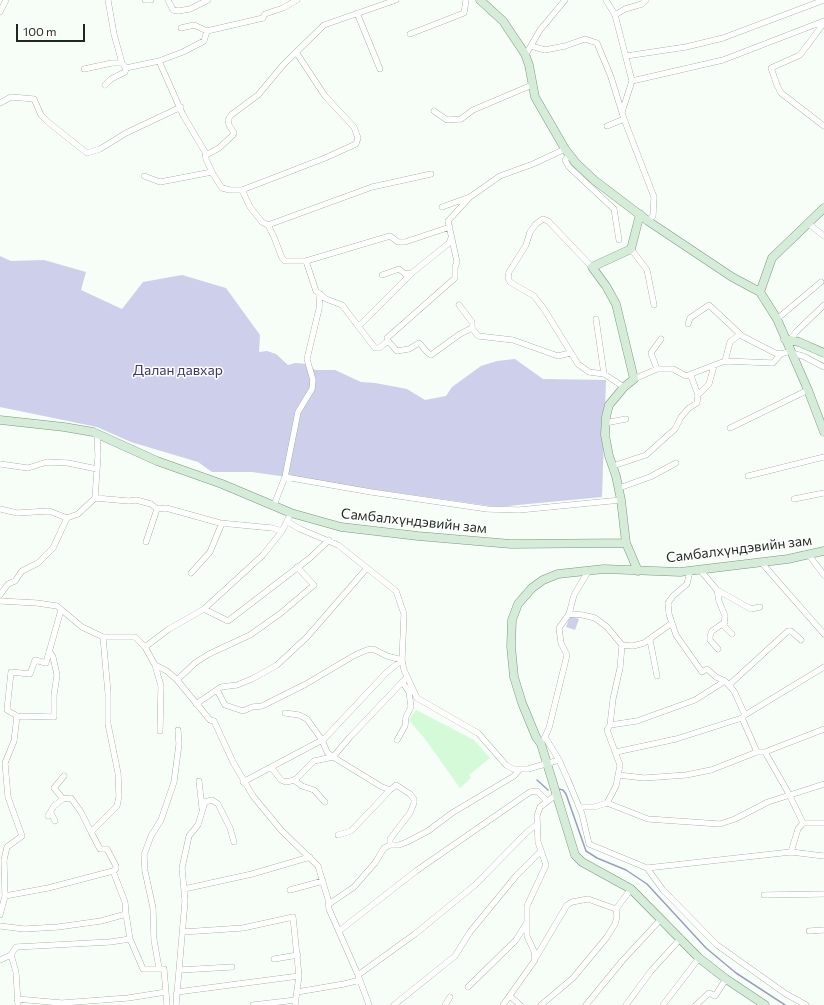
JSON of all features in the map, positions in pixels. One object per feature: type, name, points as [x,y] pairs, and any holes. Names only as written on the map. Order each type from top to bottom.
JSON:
[{"type":"street","points":[[0,12],[6,0]]},
{"type":"street","points":[[108,0],[114,34],[122,64],[126,68]]},
{"type":"street","points":[[145,0],[151,0]]},
{"type":"street","points":[[168,0],[173,10],[178,11],[190,9],[208,0]]},
{"type":"street","points":[[181,28],[194,25],[207,31],[263,18],[265,14],[283,8],[297,0]]},
{"type":"street","points":[[206,155],[219,148],[234,133],[228,120],[258,95],[296,52],[324,25],[396,0]]},
{"type":"street","points":[[410,34],[464,13],[466,0]]},
{"type":"street","points":[[480,0],[503,21],[525,56],[529,65],[535,96],[567,152],[594,180],[648,221],[732,277],[760,292],[788,340],[790,352],[808,390],[824,432]]},
{"type":"street","points":[[606,0],[615,15],[632,81],[623,116],[607,126]]},
{"type":"street","points":[[615,15],[625,9],[642,4],[646,0]]},
{"type":"street","points":[[626,56],[686,48],[723,38],[824,0]]},
{"type":"street","points":[[525,56],[540,30],[563,1]]},
{"type":"street","points":[[357,13],[380,69]]},
{"type":"street","points":[[632,81],[723,60],[824,22]]},
{"type":"street","points":[[824,22],[800,55],[771,68],[781,93],[824,126]]},
{"type":"street","points":[[105,85],[111,79],[125,72],[126,68],[159,61],[204,42],[207,31]]},
{"type":"street","points":[[531,46],[545,50],[565,46],[585,38],[597,43],[611,77],[623,116],[654,197],[653,216],[648,221]]},
{"type":"street","points":[[159,61],[180,107],[206,155],[212,172],[222,188],[242,190],[326,158],[356,144],[358,138],[354,126],[325,96],[296,52]]},
{"type":"street","points":[[84,68],[112,63],[122,64]]},
{"type":"street","points":[[434,111],[447,120],[461,119],[473,110],[532,85]]},
{"type":"street","points":[[0,102],[11,97],[34,99],[41,115],[87,153],[100,149],[126,133],[180,107]]},
{"type":"street","points":[[472,328],[460,334],[431,354],[428,353],[419,343],[408,349],[397,351],[388,342],[387,338],[455,278],[455,267],[457,262],[448,221],[470,197],[500,176],[567,152]]},
{"type":"street","points":[[567,152],[565,160],[569,167],[614,209],[619,240]]},
{"type":"street","points":[[144,176],[160,182],[212,172]]},
{"type":"street","points":[[268,226],[372,187],[431,174]]},
{"type":"street","points":[[242,190],[250,207],[262,222],[268,226],[282,258],[285,261],[306,261],[390,236],[398,242],[405,242],[450,228]]},
{"type":"street","points":[[442,207],[466,197],[470,197]]},
{"type":"street","points":[[760,292],[772,258],[824,208]]},
{"type":"street","points":[[631,249],[640,214]]},
{"type":"street","points":[[624,387],[604,374],[589,372],[583,368],[570,353],[544,309],[534,296],[510,282],[508,278],[509,272],[526,245],[530,232],[536,224],[543,219],[548,221],[592,267],[610,292],[616,304],[634,379]]},
{"type":"street","points":[[809,224],[824,236]]},
{"type":"street","points":[[359,326],[413,272],[449,243],[451,238]]},
{"type":"street","points":[[592,267],[631,249]]},
{"type":"street","points":[[631,249],[647,270],[654,305]]},
{"type":"street","points":[[306,261],[316,291],[326,299],[342,305],[376,348],[379,348],[388,342]]},
{"type":"street","points":[[382,275],[399,269],[405,274],[413,272]]},
{"type":"street","points":[[777,319],[822,282]]},
{"type":"street","points":[[274,505],[285,477],[298,412],[312,389],[313,380],[307,359],[319,310],[320,294]]},
{"type":"street","points":[[459,305],[472,322],[472,328],[478,336],[513,340],[558,356],[570,353]]},
{"type":"street","points":[[688,324],[690,318],[708,305],[740,334],[772,352],[781,354],[790,352],[803,356],[824,367]]},
{"type":"street","points":[[788,340],[824,305]]},
{"type":"street","points":[[596,319],[604,374]]},
{"type":"street","points":[[725,361],[730,342],[740,334]]},
{"type":"street","points":[[657,369],[651,353],[661,339]]},
{"type":"street","points":[[788,340],[800,342],[824,353]]},
{"type":"street","points":[[638,571],[626,543],[619,488],[606,444],[605,423],[609,405],[624,387],[634,379],[657,369],[674,369],[683,376],[691,376],[725,361],[771,363],[781,354]]},
{"type":"street","points":[[698,395],[709,384],[714,366]]},
{"type":"street","points":[[613,466],[646,455],[675,429],[681,417],[689,408],[697,403],[698,395],[691,376]]},
{"type":"street","points":[[730,428],[808,390]]},
{"type":"street","points":[[605,423],[626,419]]},
{"type":"street","name":"Самбалхүндэвийн зам","points":[[0,420],[64,427],[97,433],[157,461],[204,477],[291,513],[341,527],[453,540],[527,545],[626,543]]},
{"type":"street","points":[[0,509],[17,513],[49,511],[67,518],[78,514],[95,498],[97,433]]},
{"type":"street","points":[[748,476],[824,457]]},
{"type":"street","points":[[0,464],[28,468],[47,462],[68,463],[97,469]]},
{"type":"street","points":[[619,488],[650,477],[676,463]]},
{"type":"street","points":[[285,477],[487,510],[519,510],[621,500]]},
{"type":"street","points":[[794,499],[824,493]]},
{"type":"street","points":[[95,498],[128,501],[136,500],[151,504],[157,509],[166,508],[222,523],[272,528],[282,531]]},
{"type":"street","points":[[146,542],[157,509]]},
{"type":"street","points":[[145,647],[169,629],[204,609],[246,572],[263,555],[282,531],[288,522],[291,513]]},
{"type":"street","points":[[0,595],[8,584],[15,581],[22,571],[38,562],[53,548],[67,518]]},
{"type":"street","points":[[288,522],[300,529],[329,540],[345,550],[393,588],[400,599],[404,621],[402,660],[407,677],[417,698],[472,729],[486,740],[508,767],[519,770],[559,760]]},
{"type":"street","points":[[191,573],[210,552],[222,523]]},
{"type":"street","points":[[204,609],[228,621],[329,540]]},
{"type":"street","name":"Самбалхүндэвийн зам","points":[[765,1005],[726,980],[699,958],[681,938],[631,889],[578,859],[573,849],[547,764],[543,741],[536,737],[522,703],[514,676],[511,646],[512,620],[522,599],[544,580],[558,574],[589,570],[690,571],[761,562],[824,551]]},
{"type":"street","points":[[808,554],[824,575]]},
{"type":"street","points":[[761,562],[824,634]]},
{"type":"street","points":[[177,680],[200,660],[243,636],[250,634],[281,612],[314,585],[297,567]]},
{"type":"street","points":[[196,704],[226,685],[237,685],[252,679],[277,665],[307,637],[367,568]]},
{"type":"street","points":[[589,570],[574,595],[569,614],[559,628],[561,643],[567,654],[549,728],[543,741],[559,760],[579,807],[590,844],[647,868],[791,852],[824,856]]},
{"type":"street","points":[[700,570],[717,590],[751,609],[760,607]]},
{"type":"street","points":[[690,571],[687,584],[672,596],[668,602],[672,623],[676,634],[702,672],[707,669],[716,677],[727,683],[734,691],[757,752]]},
{"type":"street","points":[[717,590],[724,626],[732,634]]},
{"type":"street","points":[[0,601],[37,603],[57,606],[82,626],[103,637],[135,636],[145,647],[155,665],[161,686],[160,731]]},
{"type":"street","points":[[49,651],[55,661],[57,675],[54,695],[54,717],[43,718],[17,716],[7,710],[11,672],[30,674],[35,660],[46,663],[49,651],[61,610]]},
{"type":"street","points":[[569,614],[595,618],[607,627],[622,645],[620,668],[613,699],[610,725],[607,730],[620,765],[616,786],[607,803]]},
{"type":"street","points":[[718,649],[710,640],[710,636],[712,631],[724,622]]},
{"type":"street","points":[[622,645],[633,646],[650,640],[672,623]]},
{"type":"street","points":[[610,725],[637,721],[695,700],[727,683],[788,631],[791,631],[801,640]]},
{"type":"street","points":[[91,832],[117,806],[119,796],[118,773],[108,724],[103,637]]},
{"type":"street","points":[[650,640],[656,676]]},
{"type":"street","points":[[217,690],[225,706],[243,711],[252,707],[262,706],[367,650],[373,649],[387,656],[402,660]]},
{"type":"street","points":[[243,782],[322,740],[387,672],[402,660]]},
{"type":"street","points":[[155,665],[168,671],[210,720],[214,721],[243,782],[267,814],[318,866],[323,881],[328,909],[359,977],[369,1005]]},
{"type":"street","points":[[616,752],[682,737],[744,716],[824,667]]},
{"type":"street","points":[[271,767],[286,782],[294,780],[314,761],[333,758],[350,737],[407,677]]},
{"type":"street","points":[[397,740],[405,726],[406,717],[411,707],[409,692],[402,683]]},
{"type":"street","points":[[285,713],[299,715],[307,719],[322,740],[327,752],[333,758],[382,787],[390,790]]},
{"type":"street","points":[[0,915],[5,896],[4,860],[7,847],[22,836],[8,797],[6,763],[14,741],[17,716]]},
{"type":"street","points":[[618,775],[644,778],[686,775],[711,770],[757,752],[765,752],[824,729]]},
{"type":"street","points":[[159,968],[154,940],[153,908],[145,870],[144,855],[151,836],[161,820],[174,782],[179,744],[178,730]]},
{"type":"street","points":[[765,752],[789,794],[803,823]]},
{"type":"street","points":[[328,904],[354,887],[375,863],[384,848],[390,845],[399,845],[428,832],[452,812],[514,776],[519,770]]},
{"type":"street","points":[[63,799],[54,788],[64,776]]},
{"type":"street","points":[[294,780],[302,786],[314,790],[325,802]]},
{"type":"street","points":[[176,1005],[183,932],[184,889],[182,868],[189,836],[198,825],[202,808],[199,781]]},
{"type":"street","points":[[579,807],[594,807],[607,803],[648,819],[720,824],[768,802],[824,784]]},
{"type":"street","points":[[338,835],[347,834],[351,831],[396,785],[410,794],[414,803],[410,813],[390,839],[390,845]]},
{"type":"street","points":[[339,931],[416,871],[530,792],[537,791],[547,801]]},
{"type":"street","points":[[535,960],[534,951],[527,936],[526,924],[528,901],[546,865],[546,860],[540,852],[536,825],[538,810],[557,794]]},
{"type":"street","points":[[5,896],[48,888],[116,869],[116,866],[107,849],[100,849],[71,798],[63,799],[54,806],[50,814],[55,821]]},
{"type":"street","points":[[202,808],[206,802],[212,800],[218,804],[234,842]]},
{"type":"street","points":[[803,823],[824,824]]},
{"type":"street","points":[[791,852],[798,829],[803,823]]},
{"type":"street","points":[[297,992],[340,985],[359,977],[475,885],[527,832],[536,825]]},
{"type":"street","points":[[394,1005],[455,956],[470,932],[516,876],[540,852]]},
{"type":"street","points":[[184,889],[252,874],[310,857]]},
{"type":"street","points":[[647,868],[663,890],[717,946],[781,991],[806,1005]]},
{"type":"street","points":[[113,871],[126,902],[126,914],[130,939],[143,970],[159,968],[164,969],[167,1005]]},
{"type":"street","points":[[290,890],[323,881]]},
{"type":"street","points":[[541,1005],[573,978],[606,937],[617,917],[616,909],[631,889]]},
{"type":"street","points":[[764,895],[824,894]]},
{"type":"street","points":[[502,1005],[535,960],[567,905],[572,902],[588,899],[616,909]]},
{"type":"street","points":[[0,926],[24,928],[58,927],[101,921],[126,914]]},
{"type":"street","points":[[183,932],[243,928],[293,917],[299,976],[296,1002],[253,1005]]},
{"type":"street","points":[[586,1005],[660,918]]},
{"type":"street","points":[[468,987],[516,940],[526,924]]},
{"type":"street","points":[[809,931],[824,930]]},
{"type":"street","points":[[626,1005],[651,971],[681,938]]},
{"type":"street","points":[[0,960],[11,955],[16,947],[110,942],[130,939]]},
{"type":"street","points":[[11,955],[16,972],[18,1002],[62,1003],[128,998],[166,992]]},
{"type":"street","points":[[274,959],[298,955]]},
{"type":"street","points":[[664,1005],[699,958]]},
{"type":"street","points":[[180,970],[232,967]]},
{"type":"street","points":[[177,992],[299,976]]},
{"type":"street","points":[[696,1005],[709,993],[715,996],[726,980]]},
{"type":"street","points":[[173,1005],[177,992]]},
{"type":"street","points":[[510,996],[520,1005]]},
{"type":"street","points":[[445,1005],[450,997]]},
{"type":"shaded area","points":[[416,710],[474,740],[490,758],[469,775],[471,778],[460,788],[425,739],[409,720]]},
{"type":"green space","name":"Далан давхар","points":[[0,256],[11,261],[44,260],[86,272],[81,290],[122,309],[143,282],[182,275],[226,288],[260,335],[259,352],[267,351],[276,354],[288,365],[295,363],[308,364],[315,370],[335,370],[361,382],[407,389],[425,400],[446,396],[452,387],[481,366],[497,361],[515,359],[543,379],[606,380],[602,497],[497,507],[252,472],[212,472],[198,462],[131,442],[97,427],[0,407]]},
{"type":"green space","points":[[570,616],[579,619],[575,630],[566,627]]},
{"type":"waterway","points":[[537,780],[548,790]]},
{"type":"waterway","points":[[559,789],[563,790],[566,794],[586,851],[597,858],[626,870],[647,884],[706,948],[736,973],[785,1005]]}]
